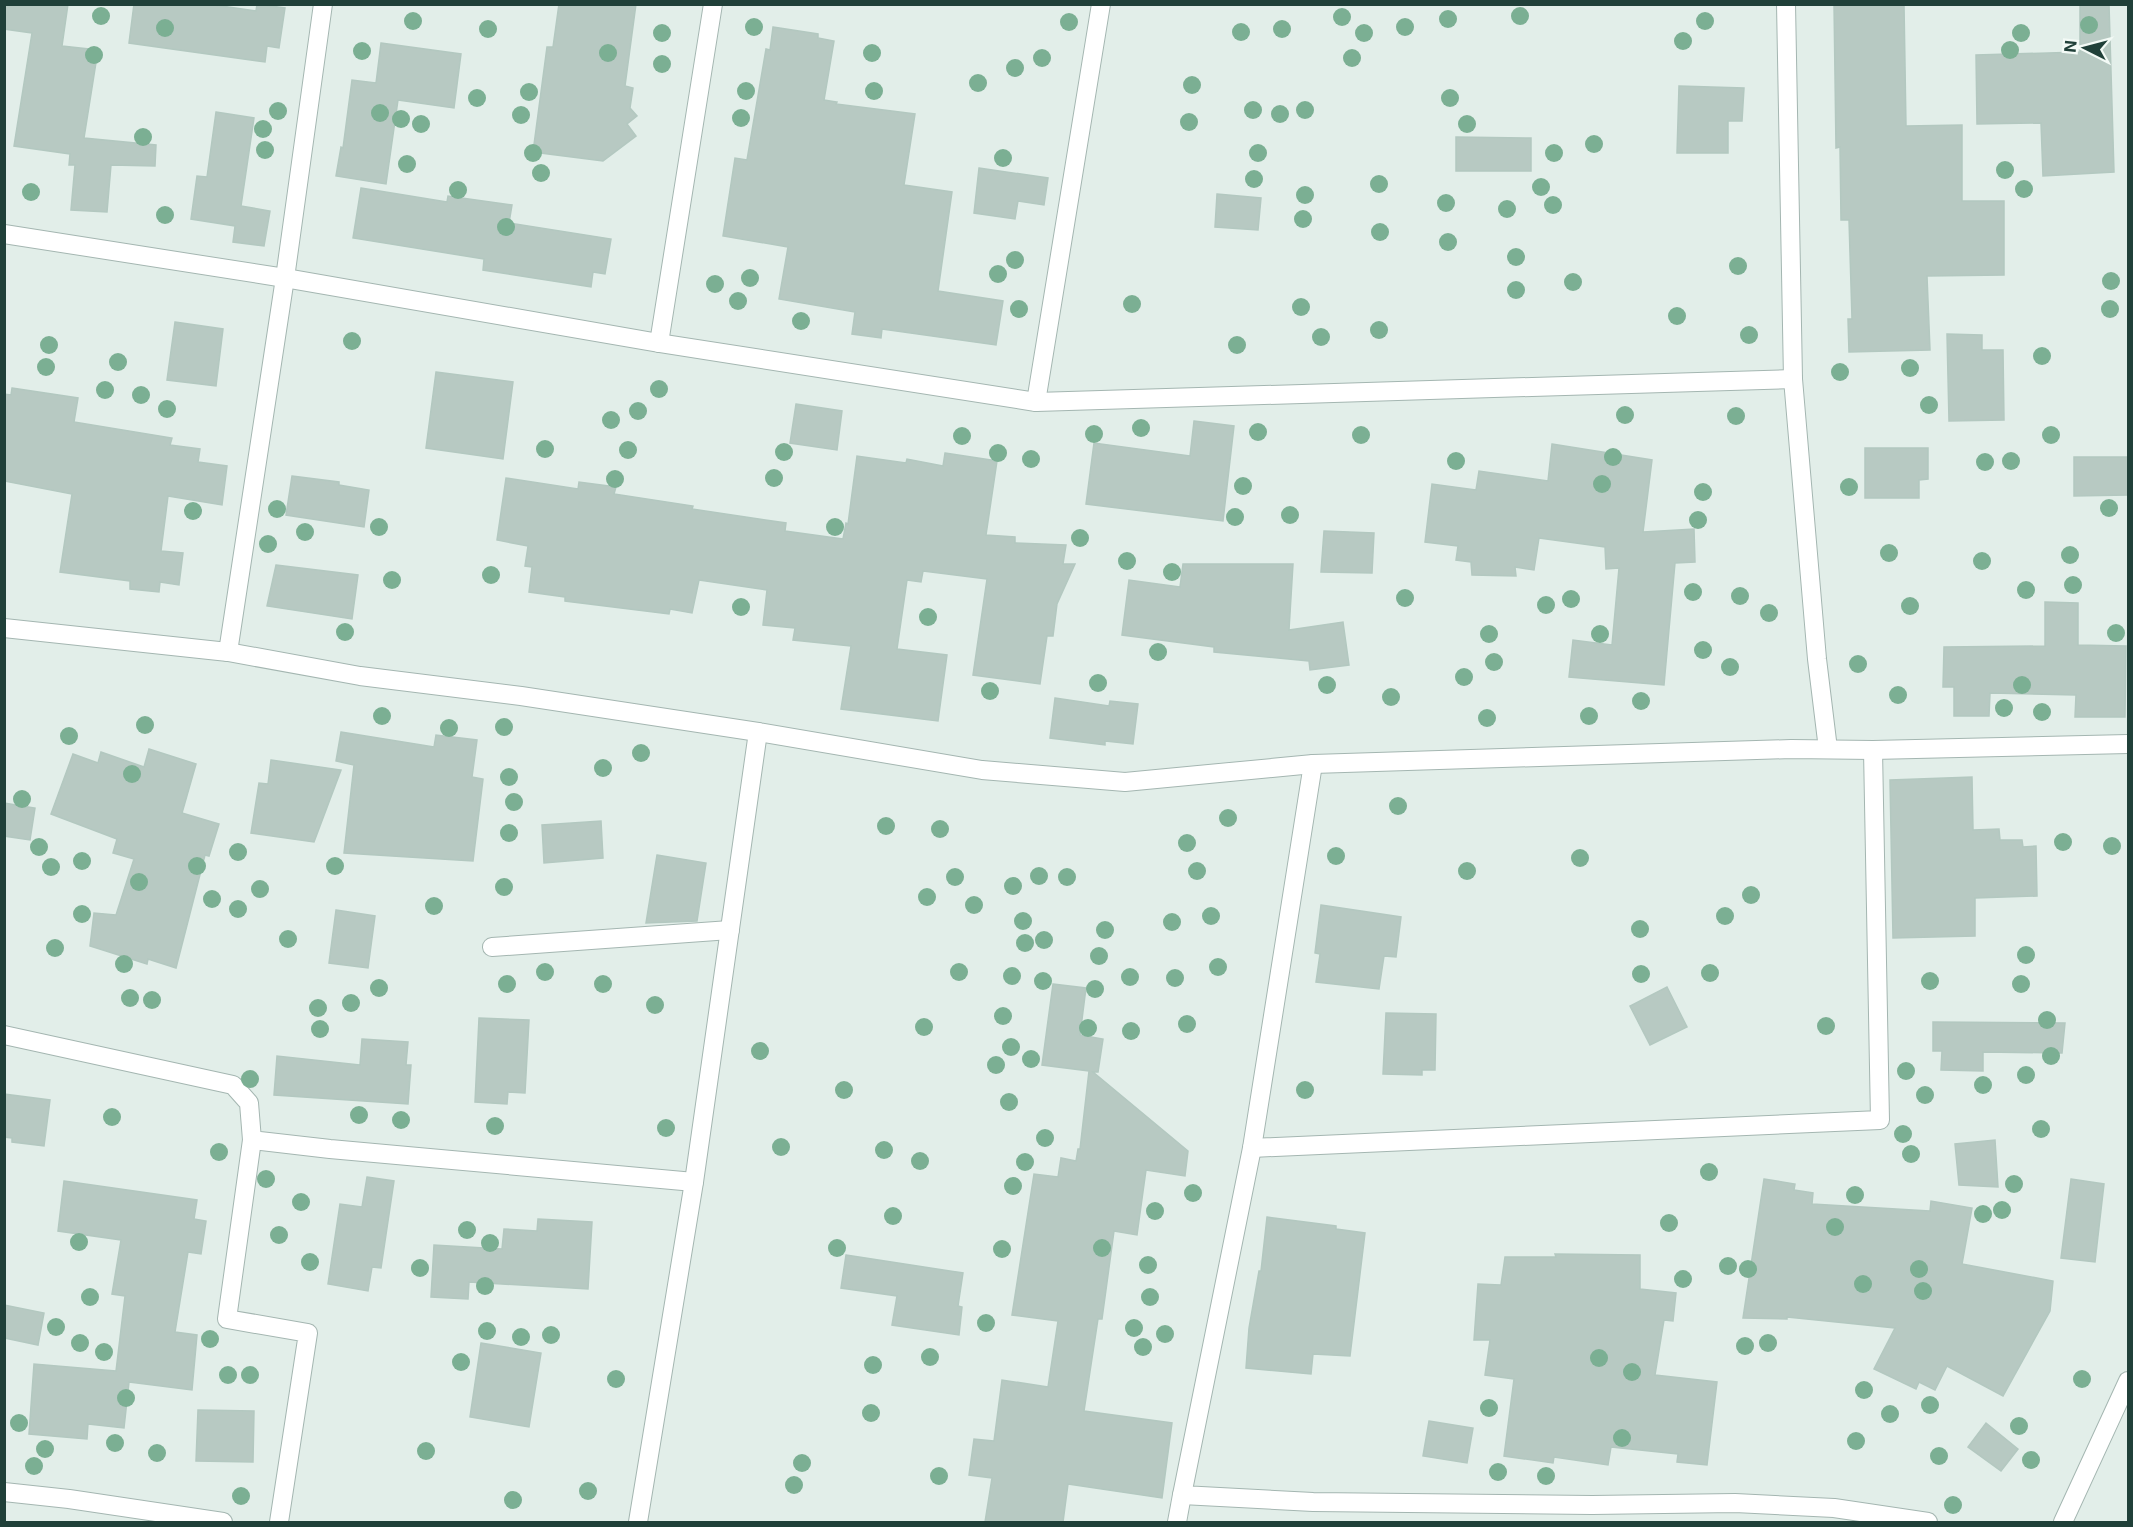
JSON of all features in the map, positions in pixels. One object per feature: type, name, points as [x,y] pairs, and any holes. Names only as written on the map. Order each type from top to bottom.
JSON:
[{"type":"street","points":[[228,652],[285,278],[323,4]]},
{"type":"street","points":[[659,343],[714,4]]},
{"type":"street","points":[[1036,402],[1101,4]]},
{"type":"street","points":[[1786,4],[1793,379],[1817,659],[1828,749]]},
{"type":"street","points":[[4,234],[285,278],[659,343],[1036,402],[1793,379]]},
{"type":"street","points":[[4,628],[228,652],[360,676],[522,696],[758,732],[982,770],[1125,783],[1313,764],[1828,749],[2128,744]]},
{"type":"street","points":[[638,1522],[694,1182],[758,732]]},
{"type":"street","points":[[1252,1148],[1880,1120],[1873,750]]},
{"type":"street","points":[[1177,1522],[1252,1148],[1313,764]]},
{"type":"street","points":[[492,947],[730,930]]},
{"type":"street","points":[[4,1035],[232,1085],[249,1103],[252,1140],[227,1319],[308,1333],[279,1522]]},
{"type":"street","points":[[252,1140],[694,1182]]},
{"type":"street","points":[[2063,1522],[2128,1381]]},
{"type":"street","points":[[4,1492],[69,1499],[223,1522]]},
{"type":"street","points":[[1182,1495],[1313,1502],[1592,1505],[1735,1503],[1834,1508],[1928,1522]]},
{"type":"building","points":[[4,4],[68,4],[62,46],[98,50],[84,138],[156,145],[155,166],[111,165],[107,212],[71,210],[75,165],[69,165],[70,154],[14,146],[32,33],[4,29]]},
{"type":"building","points":[[134,4],[208,4],[256,11],[257,4],[285,8],[279,48],[267,46],[265,62],[129,43]]},
{"type":"building","points":[[559,4],[636,4],[625,86],[633,88],[630,108],[637,116],[627,124],[636,136],[603,161],[533,152],[547,47],[553,47]]},
{"type":"building","points":[[1834,4],[1904,4],[1906,126],[1962,125],[1962,201],[2004,201],[2004,275],[1927,276],[1930,350],[1849,352],[1848,319],[1852,319],[1849,220],[1841,220],[1840,147],[1836,148]]},
{"type":"building","points":[[2080,4],[2109,4],[2114,172],[2043,176],[2041,123],[1977,124],[1976,55],[2080,52]]},
{"type":"building","points":[[773,27],[818,34],[818,38],[834,41],[824,100],[837,102],[836,104],[915,114],[904,185],[952,192],[938,291],[1003,301],[996,345],[882,329],[881,338],[852,334],[855,312],[779,299],[788,247],[723,236],[735,158],[747,160],[766,49],[770,50]]},
{"type":"building","points":[[381,43],[461,54],[454,108],[398,100],[386,184],[336,176],[341,147],[343,148],[352,80],[376,83]]},
{"type":"building","points":[[1679,86],[1744,88],[1742,121],[1728,121],[1728,153],[1677,153]]},
{"type":"building","points":[[216,112],[254,118],[241,206],[270,211],[264,246],[233,242],[235,226],[191,219],[197,176],[207,177]]},
{"type":"building","points":[[1456,137],[1531,138],[1531,171],[1456,171]]},
{"type":"building","points":[[979,168],[1048,178],[1044,205],[1018,201],[1015,219],[974,213]]},
{"type":"building","points":[[361,188],[447,202],[448,196],[512,205],[509,223],[611,239],[605,274],[593,272],[591,287],[483,270],[484,259],[353,238]]},
{"type":"building","points":[[1217,194],[1261,198],[1258,230],[1215,227]]},
{"type":"building","points":[[175,322],[223,329],[216,386],[167,380]]},
{"type":"building","points":[[1947,334],[1982,335],[1982,350],[2003,350],[2004,420],[1949,421]]},
{"type":"building","points":[[436,372],[513,382],[503,459],[426,448]]},
{"type":"building","points":[[12,388],[78,398],[74,422],[172,438],[170,445],[200,449],[198,462],[227,466],[222,505],[168,496],[161,551],[183,553],[179,585],[160,582],[159,592],[130,589],[130,581],[60,572],[72,494],[4,481],[4,394],[11,395]]},
{"type":"building","points":[[796,404],[842,411],[837,450],[790,443]]},
{"type":"building","points":[[1194,421],[1234,426],[1223,521],[1086,504],[1094,443],[1190,456]]},
{"type":"building","points":[[1552,444],[1652,460],[1643,532],[1694,529],[1695,562],[1675,563],[1664,685],[1569,677],[1573,640],[1612,645],[1619,568],[1606,569],[1605,547],[1539,538],[1534,570],[1515,567],[1516,576],[1472,575],[1471,562],[1456,560],[1458,546],[1425,542],[1432,484],[1476,490],[1479,471],[1548,481]]},
{"type":"building","points":[[1865,448],[1928,448],[1928,479],[1919,480],[1919,498],[1865,498]]},
{"type":"building","points":[[945,453],[997,461],[986,535],[1015,537],[1015,543],[1066,545],[1063,564],[1075,564],[1057,604],[1053,636],[1047,636],[1040,684],[973,675],[987,579],[923,571],[921,582],[907,580],[897,649],[947,655],[938,721],[841,709],[851,646],[793,640],[795,628],[763,625],[767,590],[699,580],[692,613],[670,609],[669,614],[565,601],[565,597],[529,592],[532,567],[525,566],[528,546],[497,540],[506,478],[578,489],[579,482],[616,487],[614,494],[693,506],[692,509],[786,523],[785,531],[843,539],[846,523],[848,524],[857,456],[906,463],[907,459],[943,466]]},
{"type":"building","points":[[2074,457],[2128,457],[2128,495],[2074,496]]},
{"type":"building","points":[[292,476],[339,482],[339,485],[369,490],[364,527],[286,515]]},
{"type":"building","points":[[1324,531],[1374,533],[1372,573],[1321,572]]},
{"type":"building","points":[[1183,564],[1293,564],[1289,630],[1343,622],[1349,665],[1310,670],[1309,661],[1214,652],[1214,647],[1122,635],[1129,580],[1180,587]]},
{"type":"building","points":[[276,565],[358,575],[352,619],[267,606]]},
{"type":"building","points":[[2045,602],[2078,603],[2078,645],[2126,646],[2125,717],[2075,717],[2076,695],[1990,693],[1989,716],[1954,716],[1954,687],[1943,687],[1944,647],[2045,646]]},
{"type":"building","points":[[1055,698],[1109,706],[1110,701],[1138,704],[1133,744],[1105,741],[1105,745],[1050,738]]},
{"type":"building","points":[[341,732],[434,747],[436,735],[477,740],[472,777],[483,779],[473,861],[344,853],[354,765],[336,761]]},
{"type":"building","points":[[149,749],[196,764],[182,813],[219,824],[209,856],[205,855],[176,968],[148,959],[147,964],[90,946],[94,913],[116,915],[134,859],[113,853],[117,839],[51,814],[73,754],[98,763],[101,752],[144,767]]},
{"type":"building","points":[[271,760],[341,770],[314,842],[251,833],[259,783],[268,784]]},
{"type":"building","points":[[1972,777],[1973,830],[1999,829],[2000,840],[2022,840],[2023,847],[2036,846],[2037,896],[1975,898],[1975,936],[1893,938],[1890,780]]},
{"type":"building","points":[[4,803],[35,808],[30,840],[4,836]]},
{"type":"building","points":[[601,821],[603,858],[544,863],[542,825]]},
{"type":"building","points":[[657,855],[706,863],[697,921],[646,923]]},
{"type":"building","points":[[1321,905],[1401,917],[1396,957],[1384,956],[1379,989],[1316,982],[1320,954],[1315,953]]},
{"type":"building","points":[[336,910],[375,916],[368,968],[329,963]]},
{"type":"building","points":[[1053,984],[1086,988],[1080,1035],[1103,1039],[1098,1072],[1093,1072],[1188,1151],[1185,1176],[1146,1170],[1137,1235],[1114,1231],[1102,1319],[1098,1319],[1084,1411],[1172,1423],[1162,1498],[1068,1484],[1063,1522],[985,1522],[992,1478],[969,1475],[974,1439],[994,1441],[1002,1380],[1048,1387],[1058,1321],[1012,1315],[1034,1174],[1058,1177],[1061,1158],[1076,1161],[1078,1149],[1080,1149],[1089,1071],[1042,1065]]},
{"type":"building","points":[[1667,987],[1687,1027],[1650,1045],[1630,1006]]},
{"type":"building","points":[[1386,1013],[1436,1014],[1435,1070],[1422,1070],[1422,1075],[1383,1074]]},
{"type":"building","points":[[479,1018],[529,1020],[525,1093],[508,1092],[507,1104],[475,1102]]},
{"type":"building","points":[[1933,1022],[2065,1023],[2062,1053],[1983,1052],[1983,1071],[1941,1070],[1942,1051],[1933,1051]]},
{"type":"building","points":[[362,1039],[408,1042],[406,1065],[411,1065],[408,1104],[274,1095],[277,1056],[360,1065]]},
{"type":"building","points":[[4,1094],[50,1100],[44,1146],[12,1142],[12,1138],[4,1137]]},
{"type":"building","points":[[1995,1140],[1998,1187],[1959,1185],[1955,1144]]},
{"type":"building","points":[[367,1177],[394,1181],[381,1268],[372,1267],[368,1291],[328,1284],[340,1204],[362,1207]]},
{"type":"building","points":[[1764,1179],[1795,1184],[1794,1190],[1813,1193],[1812,1204],[1930,1211],[1931,1201],[1972,1208],[1962,1264],[2053,1281],[2050,1311],[2003,1396],[1947,1366],[1935,1390],[1919,1382],[1916,1389],[1874,1369],[1895,1328],[1787,1317],[1787,1319],[1743,1318]]},
{"type":"building","points":[[2071,1179],[2104,1184],[2095,1262],[2061,1258]]},
{"type":"building","points":[[64,1181],[197,1200],[194,1219],[206,1221],[201,1254],[188,1252],[175,1332],[197,1335],[192,1390],[129,1382],[124,1428],[88,1424],[87,1439],[29,1434],[34,1364],[116,1371],[125,1296],[112,1294],[121,1240],[58,1231]]},
{"type":"building","points":[[1267,1217],[1336,1226],[1336,1229],[1365,1233],[1350,1356],[1313,1354],[1311,1374],[1246,1368],[1249,1328],[1259,1271],[1261,1271]]},
{"type":"building","points":[[538,1219],[592,1222],[588,1289],[469,1282],[468,1299],[431,1297],[434,1245],[502,1249],[504,1229],[537,1231]]},
{"type":"building","points":[[1555,1254],[1640,1255],[1640,1289],[1676,1293],[1673,1321],[1664,1320],[1655,1375],[1717,1382],[1707,1465],[1677,1462],[1678,1454],[1611,1447],[1608,1465],[1554,1457],[1553,1463],[1504,1456],[1514,1379],[1485,1375],[1490,1340],[1474,1340],[1478,1284],[1501,1285],[1505,1257],[1556,1257]]},
{"type":"building","points":[[846,1255],[963,1273],[958,1306],[962,1307],[959,1335],[892,1325],[897,1296],[841,1288]]},
{"type":"building","points":[[4,1305],[44,1313],[38,1345],[4,1338]]},
{"type":"building","points":[[481,1343],[541,1353],[529,1427],[470,1417]]},
{"type":"building","points":[[198,1410],[254,1411],[253,1462],[196,1461]]},
{"type":"building","points":[[1429,1421],[1473,1428],[1467,1463],[1423,1456]]},
{"type":"building","points":[[1986,1423],[2018,1449],[2001,1471],[1968,1447]]}]
